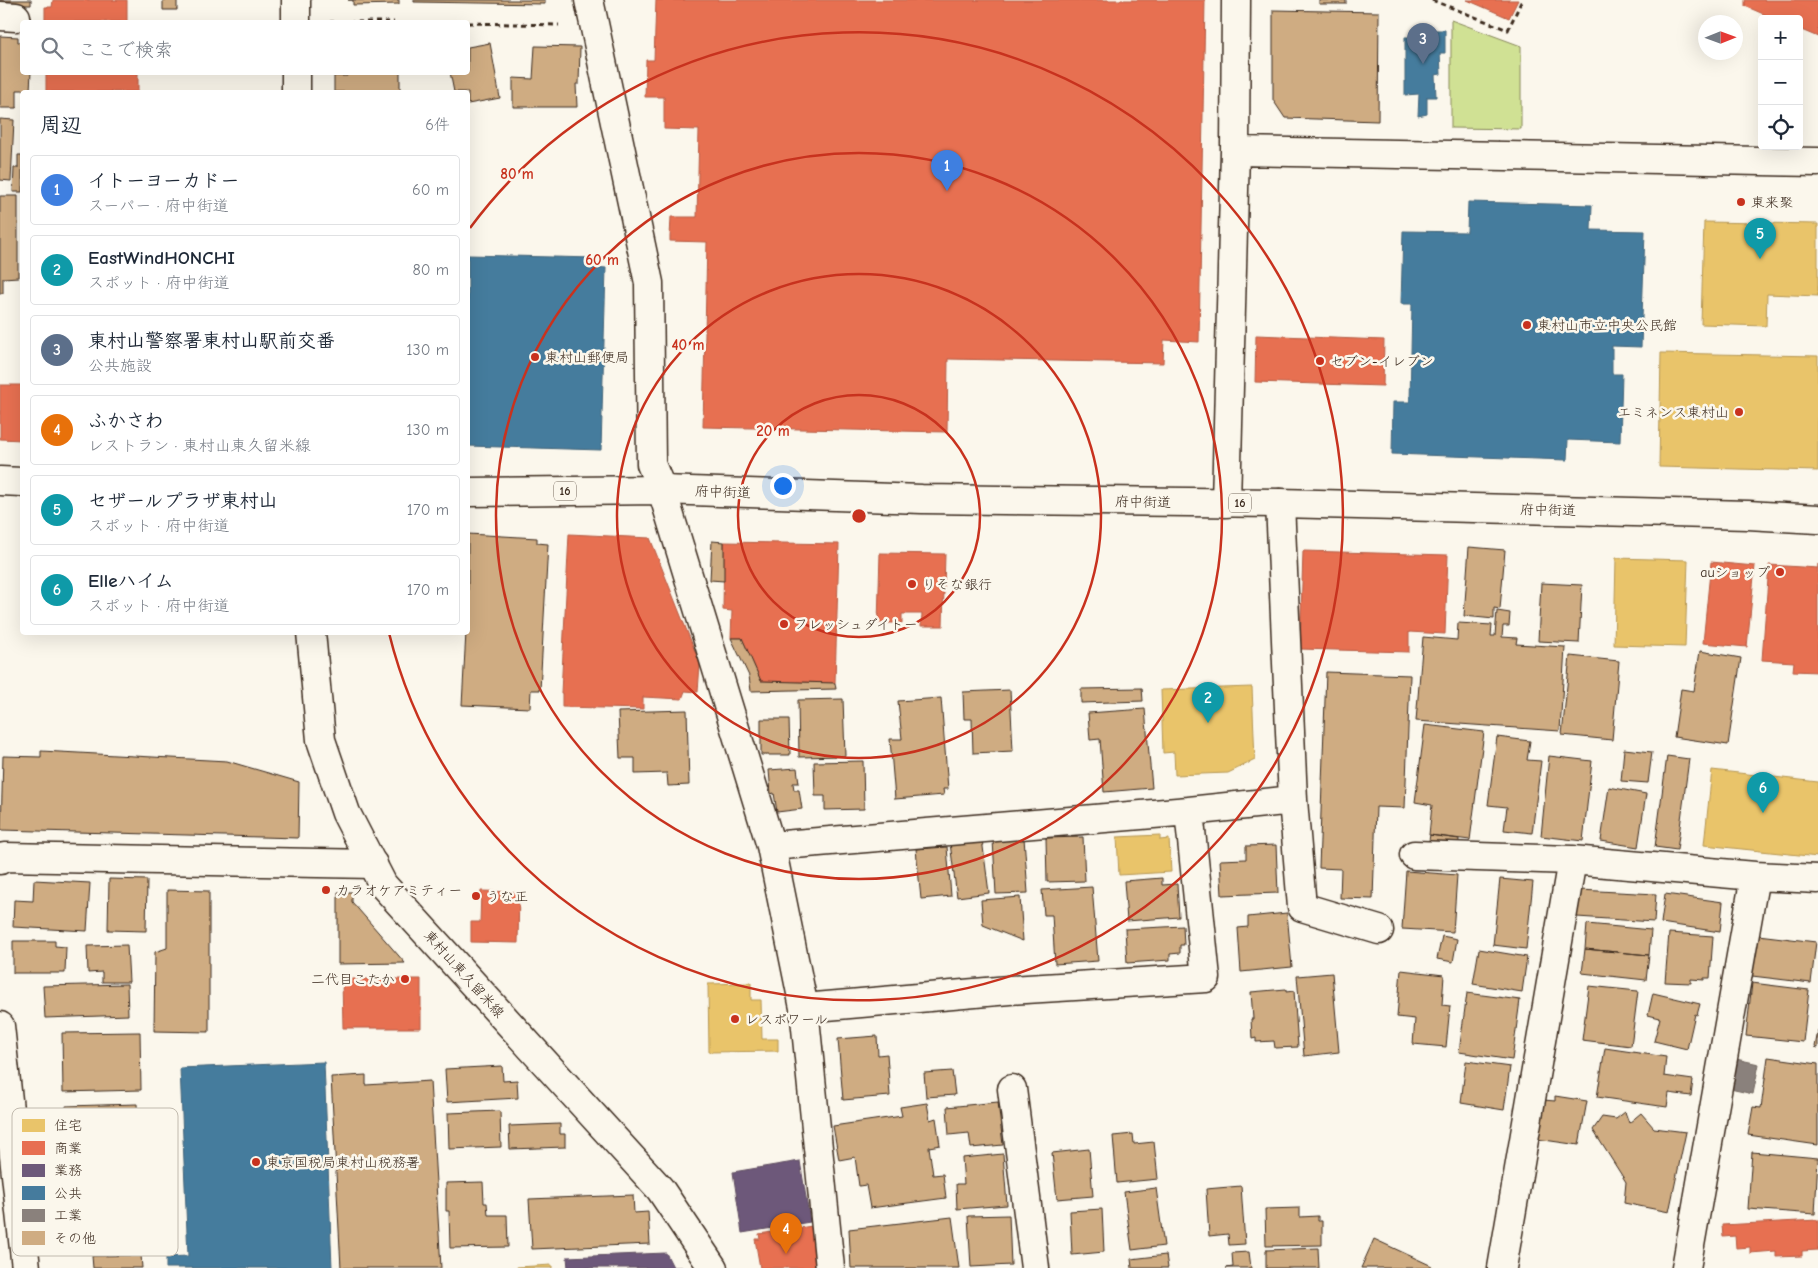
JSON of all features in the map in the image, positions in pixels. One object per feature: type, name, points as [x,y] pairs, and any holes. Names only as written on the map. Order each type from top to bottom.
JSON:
[{"type":"street","points":[[1226,503],[1236,151],[1236,0]]},
{"type":"street","points":[[592,12],[649,283],[651,464],[662,490],[771,846],[804,1008],[830,1268]]},
{"type":"street","points":[[296,75],[296,90]]},
{"type":"street","points":[[1236,151],[1818,162]]},
{"type":"street","points":[[0,481],[20,482]]},
{"type":"street","name":"府中街道","points":[[470,492],[662,490],[922,499],[1280,503],[1818,519]]},
{"type":"street","points":[[1280,503],[1293,800],[1302,906],[1379,930]]},
{"type":"street","name":"東村山東久留米線","points":[[311,635],[322,740],[346,813],[383,885],[660,1189],[713,1268]]},
{"type":"street","points":[[771,846],[1189,811],[1293,800]]},
{"type":"street","points":[[804,1008],[1009,990],[1206,978],[1189,811]]},
{"type":"street","points":[[1414,855],[1572,860],[1754,876],[1818,879]]},
{"type":"street","points":[[0,860],[4,857],[373,864]]},
{"type":"street","points":[[1502,1268],[1572,860]]},
{"type":"street","points":[[1686,1268],[1754,876]]},
{"type":"street","points":[[0,1026],[12,1138]]},
{"type":"street","points":[[1012,1089],[1035,1268]]},
{"type":"path","points":[[1432,0],[1508,30],[1522,0]]},
{"type":"path","points":[[470,23],[592,12]]},
{"type":"path","points":[[296,14],[370,20]]},
{"type":"green space","points":[[1451,20],[1521,46],[1521,129],[1451,128]]},
{"type":"building: 住宅","points":[[1704,222],[1818,224],[1818,296],[1767,294],[1766,326],[1701,324]]},
{"type":"building: 住宅","name":"エミネンス東村山","points":[[1661,353],[1818,356],[1818,471],[1659,467]]},
{"type":"building: 住宅","points":[[1616,558],[1688,560],[1685,647],[1614,645]]},
{"type":"building: 住宅","points":[[1252,687],[1255,760],[1228,773],[1175,775],[1174,752],[1163,753],[1161,690]]},
{"type":"building: 住宅","points":[[1712,770],[1818,782],[1818,857],[1704,845]]},
{"type":"building: 住宅","points":[[1160,835],[1160,840],[1169,839],[1171,872],[1119,875],[1117,837]]},
{"type":"building: 住宅","name":"レスポワール","points":[[751,983],[751,1000],[761,1000],[762,1039],[778,1039],[778,1051],[709,1052],[708,984]]},
{"type":"building: 住宅","points":[[552,1265],[552,1268],[517,1268],[517,1267]]},
{"type":"building: 商業","points":[[53,0],[127,0],[127,20],[45,20],[45,7],[52,7]]},
{"type":"building: 商業","points":[[656,0],[1205,0],[1199,342],[1164,340],[1163,363],[948,359],[947,432],[703,427],[707,242],[670,241],[671,217],[697,217],[699,130],[664,129],[664,97],[645,97],[646,60],[654,60]]},
{"type":"building: 商業","points":[[1467,0],[1518,0],[1509,18]]},
{"type":"building: 商業","points":[[1745,0],[1818,0],[1818,37],[1803,31],[1803,15],[1766,15],[1745,6]]},
{"type":"building: 商業","points":[[46,75],[138,75],[138,90],[46,90]]},
{"type":"building: 商業","name":"セブン-イレブン","points":[[1256,335],[1384,340],[1383,386],[1255,382]]},
{"type":"building: 商業","points":[[0,385],[20,385],[20,440],[0,439]]},
{"type":"building: 商業","points":[[569,534],[650,538],[700,664],[698,692],[685,691],[682,699],[643,697],[643,709],[562,707],[561,693]]},
{"type":"building: 商業","name":"フレッシュダイトー","points":[[724,542],[839,544],[835,683],[761,681],[742,638],[731,638],[732,611],[723,610]]},
{"type":"building: 商業","points":[[1303,551],[1448,555],[1445,634],[1409,632],[1409,652],[1300,649]]},
{"type":"building: 商業","name":"りそな銀行","points":[[880,553],[945,554],[943,626],[921,626],[922,614],[902,614],[902,623],[878,623]]},
{"type":"building: 商業","points":[[1711,562],[1755,566],[1747,647],[1703,643]]},
{"type":"building: 商業","points":[[1769,565],[1818,568],[1818,672],[1793,671],[1794,662],[1762,660]]},
{"type":"building: 商業","points":[[481,891],[519,892],[518,943],[471,942],[471,922],[480,922]]},
{"type":"building: 商業","points":[[342,979],[421,979],[421,1028],[343,1028]]},
{"type":"building: 商業","points":[[1818,1220],[1818,1250],[1802,1251],[1802,1256],[1776,1257],[1776,1251],[1750,1253],[1750,1247],[1736,1248],[1735,1236],[1723,1237],[1722,1225]]},
{"type":"building: 商業","points":[[812,1226],[818,1268],[760,1268],[755,1239],[760,1239],[759,1234]]},
{"type":"building: 業務","points":[[800,1161],[810,1222],[742,1233],[733,1172]]},
{"type":"building: 業務","points":[[666,1253],[673,1267],[682,1268],[568,1268],[567,1257]]},
{"type":"building: 公共","points":[[1412,30],[1445,30],[1445,53],[1440,53],[1441,74],[1435,75],[1436,97],[1427,97],[1427,114],[1418,116],[1419,94],[1405,95],[1405,37],[1413,37]]},
{"type":"building: 公共","name":"東村山市立中央公民館","points":[[1468,202],[1592,205],[1591,230],[1645,231],[1641,347],[1612,346],[1612,374],[1622,374],[1620,442],[1568,440],[1567,460],[1392,454],[1393,402],[1410,402],[1412,304],[1401,304],[1403,231],[1467,232]]},
{"type":"building: 公共","name":"東村山郵便局","points":[[470,255],[595,258],[595,267],[606,268],[601,450],[470,446]]},
{"type":"building: 公共","name":"東京国税局東村山税務署","points":[[324,1062],[332,1268],[166,1268],[166,1257],[188,1256],[180,1068]]},
{"type":"building: 工業","points":[[1736,1059],[1759,1064],[1753,1094],[1730,1089]]},
{"type":"building: その他","points":[[0,0],[31,0],[31,5],[0,5]]},
{"type":"building: その他","points":[[163,0],[177,0],[177,10],[163,10]]},
{"type":"building: その他","points":[[353,0],[399,0],[399,4],[353,5]]},
{"type":"building: その他","points":[[414,0],[545,0],[545,4],[414,2]]},
{"type":"building: その他","points":[[1319,0],[1346,0],[1346,4],[1319,4]]},
{"type":"building: その他","points":[[1273,10],[1379,12],[1378,121],[1285,118],[1273,100]]},
{"type":"building: その他","points":[[0,36],[18,37],[18,42],[20,42],[20,75],[31,75],[30,90],[17,90],[17,108],[0,108]]},
{"type":"building: その他","points":[[490,43],[500,98],[470,104],[470,90],[454,90],[451,75],[470,75],[470,47]]},
{"type":"building: その他","points":[[535,46],[580,47],[579,84],[576,84],[577,107],[513,107],[513,78],[533,79]]},
{"type":"building: その他","points":[[400,75],[400,90],[334,90],[334,76]]},
{"type":"building: その他","points":[[0,119],[14,120],[11,181],[0,180]]},
{"type":"building: その他","points":[[18,155],[20,155],[20,192],[13,192],[14,168],[18,168]]},
{"type":"building: その他","points":[[0,196],[18,196],[18,277],[3,278],[3,293],[0,293]]},
{"type":"building: その他","points":[[470,534],[537,538],[537,543],[548,544],[540,690],[531,690],[530,708],[462,705],[466,635],[470,635]]},
{"type":"building: その他","points":[[712,541],[724,542],[724,581],[710,580]]},
{"type":"building: その他","points":[[1469,547],[1505,550],[1500,609],[1494,608],[1494,619],[1464,616]]},
{"type":"building: その他","points":[[1541,583],[1582,585],[1579,643],[1538,641]]},
{"type":"building: その他","points":[[1497,611],[1510,613],[1509,626],[1503,626],[1502,637],[1517,638],[1516,644],[1565,647],[1560,731],[1416,721],[1423,637],[1457,640],[1458,623],[1492,625],[1491,636],[1495,636]]},
{"type":"building: その他","points":[[731,638],[742,638],[761,681],[835,683],[836,689],[751,691],[749,676]]},
{"type":"building: その他","points":[[1700,651],[1741,658],[1728,745],[1674,737],[1681,689],[1694,691]]},
{"type":"building: その他","points":[[1570,656],[1619,661],[1612,740],[1562,735]]},
{"type":"building: その他","points":[[1326,672],[1410,675],[1405,808],[1376,807],[1373,899],[1340,898],[1341,869],[1319,868]]},
{"type":"building: その他","points":[[1142,688],[1143,701],[1081,703],[1081,689]]},
{"type":"building: その他","points":[[1010,690],[1013,751],[973,753],[972,719],[964,719],[963,692]]},
{"type":"building: その他","points":[[941,698],[948,789],[943,789],[944,795],[895,799],[890,739],[902,739],[898,701]]},
{"type":"building: その他","points":[[843,699],[845,756],[799,757],[798,700]]},
{"type":"building: その他","points":[[1145,709],[1152,788],[1104,792],[1100,739],[1090,740],[1088,713]]},
{"type":"building: その他","points":[[687,710],[689,785],[668,786],[667,773],[635,774],[635,758],[620,758],[618,712]]},
{"type":"building: その他","points":[[761,719],[789,719],[790,755],[761,755]]},
{"type":"building: その他","points":[[1425,725],[1484,732],[1470,840],[1429,835],[1432,805],[1415,802]]},
{"type":"building: その他","points":[[1497,737],[1530,741],[1527,760],[1541,761],[1532,833],[1504,830],[1507,807],[1488,805]]},
{"type":"building: その他","points":[[1624,749],[1652,752],[1648,783],[1621,781]]},
{"type":"building: その他","points":[[41,751],[227,761],[299,782],[298,838],[1,830],[3,756],[41,757]]},
{"type":"building: その他","points":[[1549,756],[1592,761],[1583,841],[1541,836]]},
{"type":"building: その他","points":[[1667,756],[1689,759],[1677,850],[1655,847]]},
{"type":"building: その他","points":[[863,761],[864,809],[825,810],[825,796],[815,796],[814,762]]},
{"type":"building: その他","points":[[797,768],[799,783],[793,783],[794,790],[799,790],[802,809],[777,812],[774,793],[771,794],[769,770]]},
{"type":"building: その他","points":[[1609,787],[1646,794],[1638,847],[1601,841]]},
{"type":"building: その他","points":[[1430,835],[1459,839],[1458,853],[1427,851]]},
{"type":"building: その他","points":[[1083,837],[1085,881],[1047,882],[1046,838]]},
{"type":"building: その他","points":[[1024,838],[1028,893],[996,894],[993,840]]},
{"type":"building: その他","points":[[982,839],[989,893],[957,897],[950,843]]},
{"type":"building: その他","points":[[1276,845],[1278,893],[1222,895],[1220,860],[1246,859],[1246,846]]},
{"type":"building: その他","points":[[947,847],[951,896],[921,899],[916,849]]},
{"type":"building: その他","points":[[1406,871],[1457,875],[1453,932],[1402,929]]},
{"type":"building: その他","points":[[1162,878],[1162,885],[1177,884],[1179,917],[1127,921],[1124,881]]},
{"type":"building: その他","points":[[109,879],[147,880],[146,931],[108,930]]},
{"type":"building: その他","points":[[1500,879],[1533,882],[1526,949],[1493,945]]},
{"type":"building: その他","points":[[34,880],[90,883],[87,931],[13,927],[14,900],[33,901]]},
{"type":"building: その他","points":[[1092,887],[1098,961],[1055,964],[1052,915],[1044,915],[1042,890]]},
{"type":"building: その他","points":[[167,890],[209,891],[209,1032],[154,1031],[155,952],[167,948]]},
{"type":"building: その他","points":[[1579,890],[1656,894],[1654,922],[1577,917]]},
{"type":"building: その他","points":[[338,892],[352,892],[352,902],[405,963],[338,964]]},
{"type":"building: その他","points":[[1665,894],[1723,902],[1720,932],[1661,923]]},
{"type":"building: その他","points":[[1020,897],[1023,941],[983,925],[981,900]]},
{"type":"building: その他","points":[[1287,913],[1292,967],[1241,972],[1238,928],[1248,927],[1248,917]]},
{"type":"building: その他","points":[[1587,924],[1651,930],[1649,955],[1585,949]]},
{"type":"building: その他","points":[[1183,926],[1184,945],[1180,945],[1180,953],[1170,954],[1170,960],[1127,963],[1125,929]]},
{"type":"building: その他","points":[[1669,933],[1713,936],[1710,978],[1704,978],[1704,980],[1691,979],[1691,983],[1665,982]]},
{"type":"building: その他","points":[[1758,935],[1816,942],[1811,983],[1752,976]]},
{"type":"building: その他","points":[[1442,936],[1457,939],[1453,962],[1437,959]]},
{"type":"building: その他","points":[[13,941],[55,941],[55,946],[66,947],[65,973],[13,973]]},
{"type":"building: その他","points":[[127,945],[129,982],[102,982],[102,972],[88,973],[87,946]]},
{"type":"building: その他","points":[[1479,949],[1527,957],[1522,992],[1473,984]]},
{"type":"building: その他","points":[[1585,949],[1649,955],[1646,980],[1582,973]]},
{"type":"building: その他","points":[[1401,970],[1444,975],[1442,1005],[1450,1006],[1446,1047],[1413,1044],[1415,1019],[1397,1017]]},
{"type":"building: その他","points":[[1332,973],[1339,1052],[1304,1056],[1297,976]]},
{"type":"building: その他","points":[[1752,983],[1809,990],[1803,1042],[1746,1036]]},
{"type":"building: その他","points":[[127,984],[128,1015],[45,1018],[43,986]]},
{"type":"building: その他","points":[[1589,986],[1638,991],[1631,1046],[1582,1040]]},
{"type":"building: その他","points":[[1286,989],[1286,992],[1294,991],[1298,1047],[1275,1048],[1274,1041],[1256,1042],[1256,1038],[1252,1039],[1251,992]]},
{"type":"building: その他","points":[[1467,993],[1520,1000],[1512,1060],[1459,1052]]},
{"type":"building: その他","points":[[1653,993],[1700,1004],[1697,1015],[1695,1014],[1687,1049],[1654,1041],[1660,1018],[1648,1015]]},
{"type":"building: その他","points":[[1818,1031],[1818,1048],[1815,1047]]},
{"type":"building: その他","points":[[140,1032],[141,1090],[63,1092],[62,1033]]},
{"type":"building: その他","points":[[877,1036],[878,1055],[887,1054],[890,1096],[843,1100],[838,1039]]},
{"type":"building: その他","points":[[1605,1048],[1666,1057],[1664,1076],[1693,1080],[1691,1096],[1669,1093],[1667,1107],[1597,1097]]},
{"type":"building: その他","points":[[1768,1057],[1818,1064],[1818,1145],[1748,1135],[1753,1107],[1761,1108]]},
{"type":"building: その他","points":[[1466,1061],[1510,1067],[1504,1110],[1461,1103]]},
{"type":"building: その他","points":[[502,1066],[503,1081],[517,1080],[518,1098],[447,1102],[445,1069]]},
{"type":"building: その他","points":[[952,1071],[955,1095],[926,1097],[924,1073]]},
{"type":"building: その他","points":[[366,1075],[366,1085],[430,1081],[441,1268],[341,1268],[331,1077]]},
{"type":"building: その他","points":[[1555,1096],[1587,1101],[1579,1145],[1537,1139],[1543,1100],[1555,1101]]},
{"type":"building: その他","points":[[998,1102],[1003,1145],[971,1148],[969,1133],[949,1135],[947,1107]]},
{"type":"building: その他","points":[[927,1103],[930,1120],[936,1118],[940,1145],[929,1147],[933,1175],[943,1174],[946,1198],[870,1208],[866,1185],[859,1186],[855,1157],[839,1160],[833,1126],[902,1116],[900,1107]]},
{"type":"building: その他","points":[[137,1104],[137,1108],[66,1108],[66,1106]]},
{"type":"building: その他","points":[[500,1111],[501,1147],[449,1149],[448,1113]]},
{"type":"building: その他","points":[[1625,1112],[1629,1123],[1641,1113],[1654,1128],[1686,1132],[1669,1212],[1624,1203],[1626,1182],[1593,1130],[1602,1117],[1616,1119]]},
{"type":"building: その他","points":[[560,1124],[560,1134],[565,1134],[565,1147],[510,1149],[509,1126]]},
{"type":"building: その他","points":[[1133,1134],[1134,1144],[1154,1142],[1158,1179],[1117,1183],[1113,1136]]},
{"type":"building: その他","points":[[1089,1149],[1093,1196],[1057,1199],[1052,1153]]},
{"type":"building: その他","points":[[1752,1152],[1818,1158],[1815,1214],[1748,1209]]},
{"type":"building: その他","points":[[1003,1154],[1007,1205],[957,1209],[956,1184],[964,1184],[962,1158]]},
{"type":"building: その他","points":[[483,1182],[484,1203],[487,1203],[488,1215],[507,1215],[508,1247],[450,1248],[449,1211],[446,1211],[446,1183]]},
{"type":"building: その他","points":[[1241,1186],[1245,1244],[1229,1245],[1228,1234],[1209,1236],[1206,1189]]},
{"type":"building: その他","points":[[1156,1188],[1164,1246],[1132,1250],[1124,1192]]},
{"type":"building: その他","points":[[633,1195],[634,1213],[648,1212],[650,1244],[532,1249],[529,1199]]},
{"type":"building: その他","points":[[1300,1208],[1300,1217],[1318,1216],[1318,1221],[1322,1221],[1322,1245],[1266,1246],[1265,1209]]},
{"type":"building: その他","points":[[1102,1209],[1104,1252],[1072,1255],[1070,1211]]},
{"type":"building: その他","points":[[1009,1215],[1011,1265],[971,1267],[968,1216]]},
{"type":"building: その他","points":[[952,1217],[959,1268],[851,1268],[849,1229]]},
{"type":"building: その他","points":[[1374,1239],[1432,1266],[1431,1268],[1361,1268]]},
{"type":"building: その他","points":[[1318,1248],[1319,1268],[1266,1268],[1266,1250]]},
{"type":"building: その他","points":[[1249,1252],[1251,1268],[1226,1268],[1233,1267],[1232,1253]]},
{"type":"building: その他","points":[[1166,1255],[1168,1268],[1132,1268],[1131,1259]]},
{"type":"building: その他","points":[[92,1256],[141,1256],[142,1268],[93,1268]]},
{"type":"place","name":"東村山警察署東村山駅前交番","points":[[1423,64]]},
{"type":"place","name":"イトーヨーカドー","points":[[947,191]]},
{"type":"place","name":"東来聚","points":[[1741,202]]},
{"type":"place","name":"セザールプラザ東村山","points":[[1760,259]]},
{"type":"place","name":"東村山市立中央公民館","points":[[1527,325]]},
{"type":"place","name":"東村山郵便局","points":[[535,357]]},
{"type":"place","name":"セブン-イレブン","points":[[1320,361]]},
{"type":"place","name":"エミネンス東村山","points":[[1739,412]]},
{"type":"place","name":"auショップ","points":[[1780,572]]},
{"type":"place","name":"りそな銀行","points":[[912,584]]},
{"type":"place","name":"フレッシュダイトー","points":[[784,624]]},
{"type":"place","name":"EastWindHONCHI","points":[[1208,723]]},
{"type":"place","name":"Elleハイム","points":[[1763,813]]},
{"type":"place","name":"カラオケアミティー","points":[[326,890]]},
{"type":"place","name":"うな正","points":[[476,896]]},
{"type":"place","name":"二代目こたか","points":[[405,979]]},
{"type":"place","name":"レスポワール","points":[[735,1019]]},
{"type":"place","name":"東京国税局東村山税務署","points":[[256,1162]]},
{"type":"place","name":"ふかさわ","points":[[786,1254]]}]
